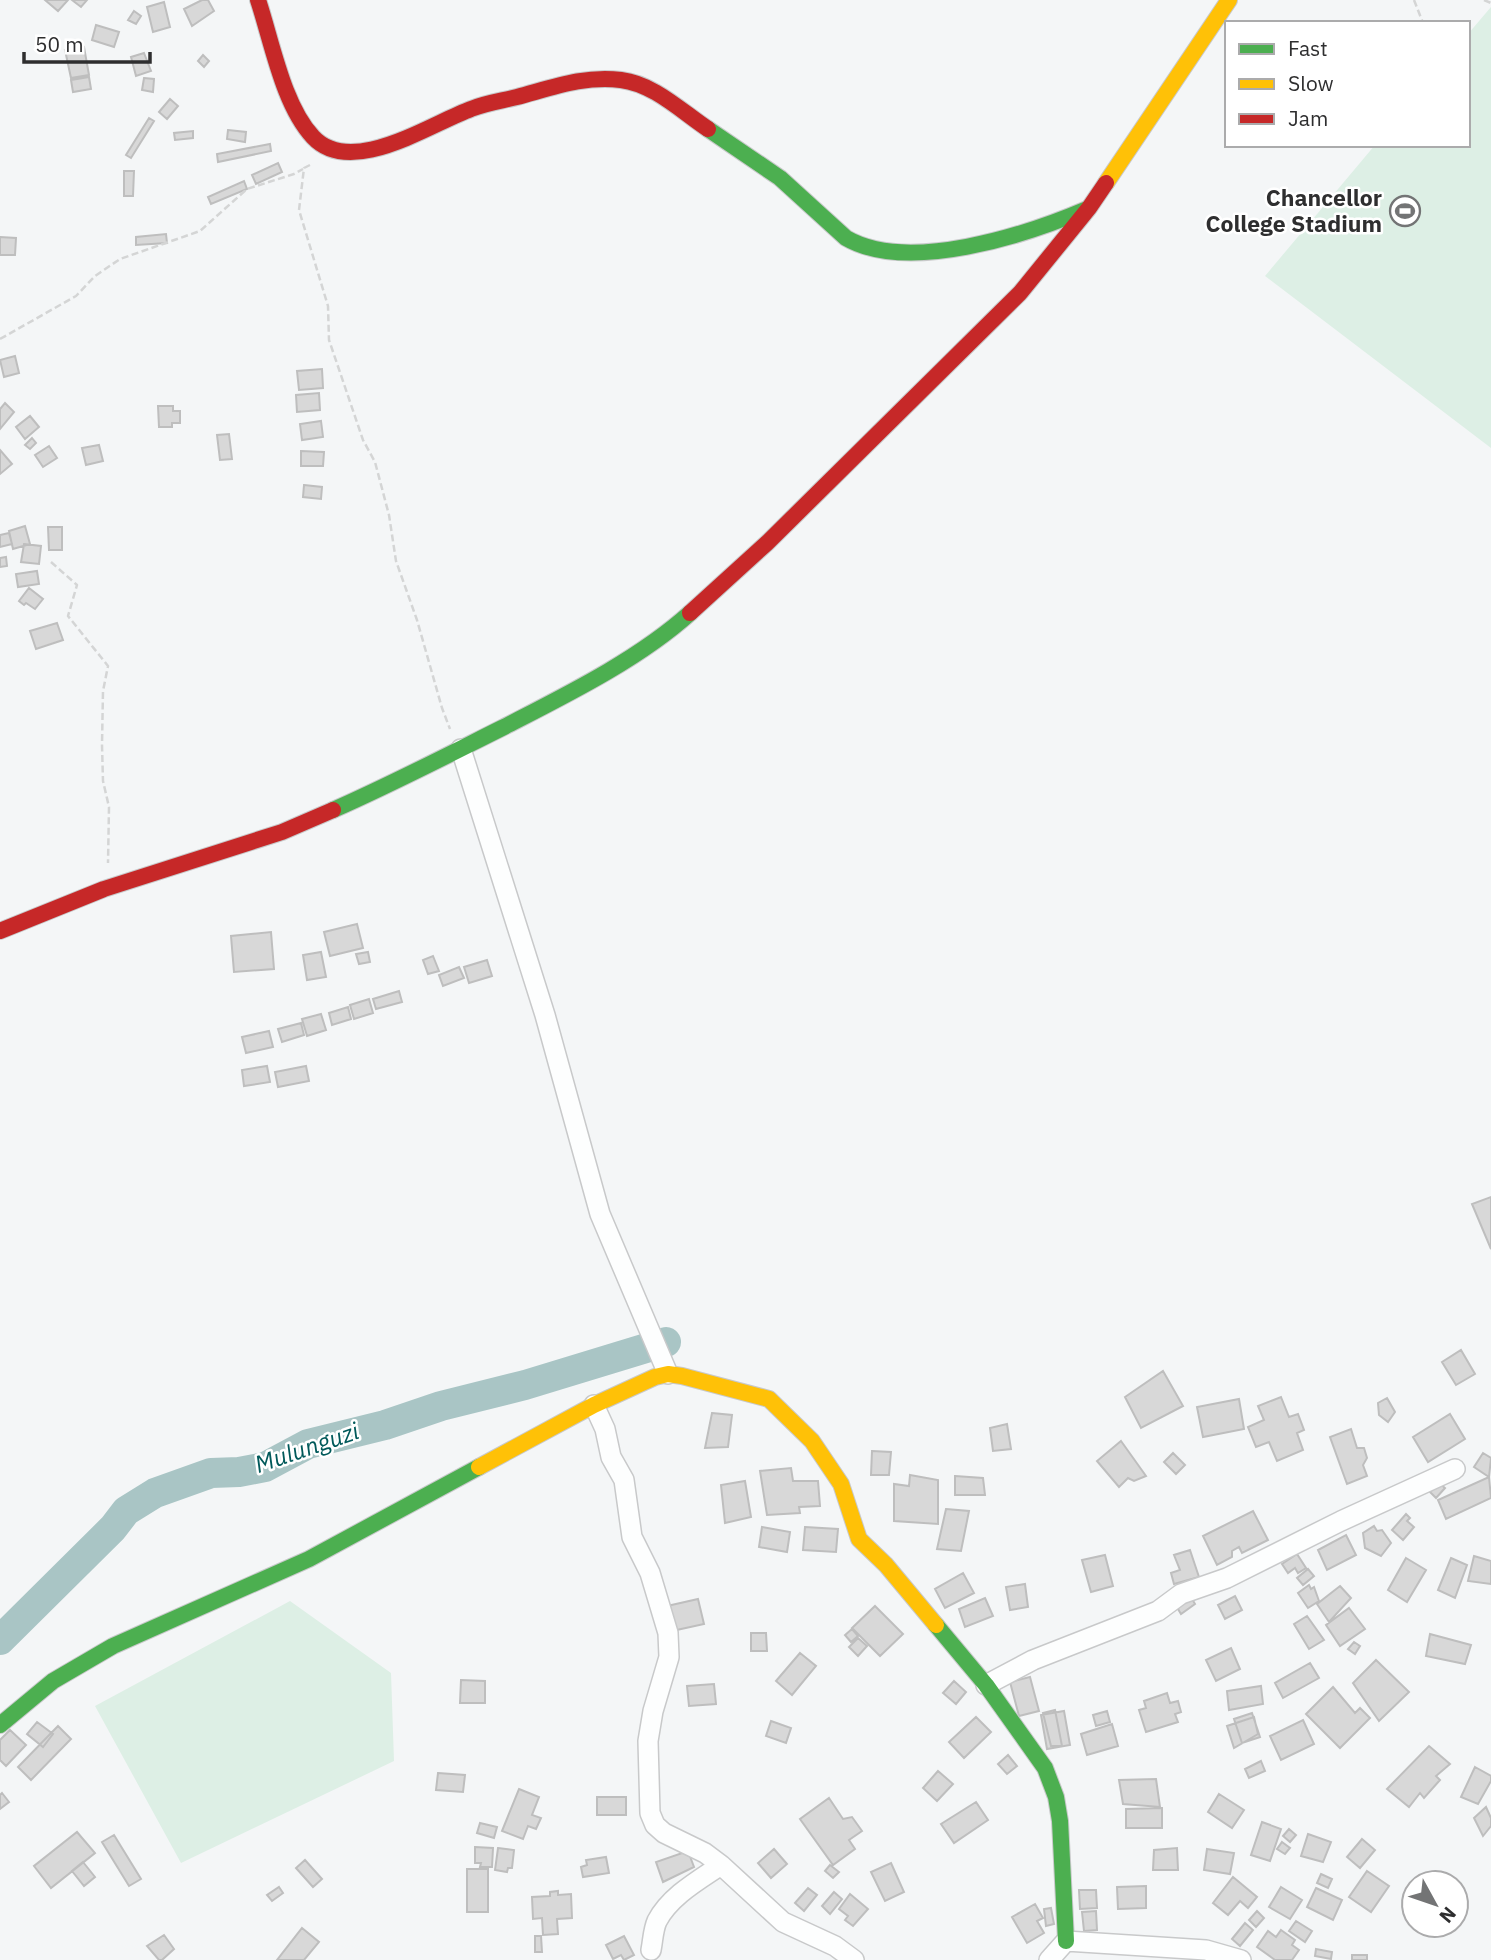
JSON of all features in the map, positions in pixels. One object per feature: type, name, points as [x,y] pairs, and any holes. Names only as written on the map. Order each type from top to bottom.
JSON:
[{"type":"street","points":[[258,0],[286,85],[302,121],[316,140],[334,150],[353,152],[372,149],[481,105],[583,81],[612,79],[634,83],[658,95],[786,182],[838,232],[868,248],[889,252],[982,243],[1056,223],[1089,208]]},
{"type":"street","points":[[0,932],[109,888],[282,832],[377,791],[562,697],[642,649],[679,623],[767,543],[1020,293],[1089,208],[1229,0]]},
{"type":"street","points":[[461,749],[545,1015],[600,1214],[668,1374]]},
{"type":"street","points":[[0,1725],[54,1681],[113,1646],[309,1559],[594,1405],[655,1377],[668,1374],[769,1399],[812,1441],[827,1459],[841,1484],[859,1539],[886,1565],[986,1685],[1045,1768],[1056,1797],[1060,1821],[1066,1941],[1049,1960]]},
{"type":"street","points":[[594,1405],[605,1429],[611,1457],[624,1480],[629,1526],[650,1573],[668,1633],[669,1657],[655,1702],[648,1741],[650,1813],[655,1825],[664,1833],[705,1853],[721,1865],[783,1922],[835,1947],[854,1960]]},
{"type":"street","points":[[986,1685],[1033,1660],[1158,1611],[1181,1594],[1227,1578],[1341,1521],[1455,1469]]},
{"type":"street","points":[[651,1950],[657,1922],[668,1906],[681,1893],[721,1865]]},
{"type":"street","points":[[1066,1941],[1206,1950],[1241,1960]]},
{"type":"path","points":[[1414,0],[1422,21]]},
{"type":"path","points":[[1484,0],[1491,3]]},
{"type":"path","points":[[0,340],[76,296],[94,276],[120,259],[200,231],[247,189],[294,174],[334,150]]},
{"type":"path","points":[[304,168],[299,210],[327,306],[329,340],[363,440],[375,462],[389,515],[396,561],[417,620],[442,708],[461,749]]},
{"type":"path","points":[[51,562],[77,585],[68,616],[108,666],[103,691],[102,745],[103,781],[109,807],[109,888]]},
{"type":"green space","name":"Chancellor College Stadium","points":[[1491,7],[1491,448],[1265,276],[1373,147],[1470,147],[1470,32]]},
{"type":"green space","points":[[290,1601],[391,1673],[394,1761],[181,1863],[95,1706]]},
{"type":"building","points":[[45,0],[68,0],[58,11]]},
{"type":"building","points":[[72,0],[87,0],[81,7]]},
{"type":"building","points":[[202,0],[208,0],[214,11],[192,26],[184,9]]},
{"type":"building","points":[[164,2],[170,27],[153,32],[147,7]]},
{"type":"building","points":[[134,11],[141,16],[136,24],[128,20]]},
{"type":"building","points":[[96,25],[119,32],[114,47],[92,40]]},
{"type":"building","points":[[84,47],[89,75],[71,78],[65,50]]},
{"type":"building","points":[[144,53],[151,71],[136,76],[131,57]]},
{"type":"building","points":[[203,55],[209,61],[204,67],[198,61]]},
{"type":"building","points":[[89,77],[91,89],[73,92],[71,80]]},
{"type":"building","points":[[144,78],[154,79],[153,92],[142,90]]},
{"type":"building","points":[[170,99],[178,106],[167,119],[159,112]]},
{"type":"building","points":[[149,118],[154,121],[131,158],[126,155]]},
{"type":"building","points":[[228,130],[246,132],[245,142],[227,139]]},
{"type":"building","points":[[193,131],[193,138],[175,140],[174,133]]},
{"type":"building","points":[[270,144],[271,151],[218,162],[217,154]]},
{"type":"building","points":[[278,163],[282,172],[256,184],[252,175]]},
{"type":"building","points":[[124,171],[134,171],[133,196],[124,196]]},
{"type":"building","points":[[244,181],[247,189],[211,204],[208,197]]},
{"type":"building","points":[[166,234],[167,243],[136,245],[136,237]]},
{"type":"building","points":[[0,237],[16,238],[15,255],[0,255]]},
{"type":"building","points":[[15,356],[19,373],[4,377],[0,360]]},
{"type":"building","points":[[322,369],[323,388],[299,390],[297,371]]},
{"type":"building","points":[[319,393],[320,410],[297,412],[296,395]]},
{"type":"building","points":[[5,403],[14,412],[0,429],[0,409]]},
{"type":"building","points":[[158,406],[173,406],[173,411],[180,411],[180,423],[172,423],[172,427],[159,427]]},
{"type":"building","points":[[30,416],[39,427],[25,439],[16,427]]},
{"type":"building","points":[[321,421],[323,437],[302,440],[300,424]]},
{"type":"building","points":[[229,434],[232,459],[220,460],[217,435]]},
{"type":"building","points":[[32,438],[36,443],[30,449],[25,445]]},
{"type":"building","points":[[99,445],[103,461],[86,465],[82,448]]},
{"type":"building","points":[[49,446],[57,458],[43,467],[35,455]]},
{"type":"building","points":[[0,450],[12,464],[0,474]]},
{"type":"building","points":[[301,451],[324,452],[323,466],[301,466]]},
{"type":"building","points":[[304,485],[322,487],[321,499],[303,497]]},
{"type":"building","points":[[25,526],[30,544],[13,549],[9,531]]},
{"type":"building","points":[[48,527],[62,527],[62,550],[49,550]]},
{"type":"building","points":[[9,533],[12,544],[0,547],[0,535]]},
{"type":"building","points":[[24,544],[41,546],[39,564],[21,562]]},
{"type":"building","points":[[6,557],[7,566],[0,567],[0,558]]},
{"type":"building","points":[[37,571],[39,584],[18,587],[16,574]]},
{"type":"building","points":[[29,588],[43,599],[35,609],[19,601]]},
{"type":"building","points":[[57,623],[63,640],[36,649],[30,631]]},
{"type":"building","points":[[357,924],[363,948],[330,956],[324,932]]},
{"type":"building","points":[[271,932],[274,969],[234,972],[231,936]]},
{"type":"building","points":[[321,952],[326,977],[307,980],[303,955]]},
{"type":"building","points":[[368,952],[370,962],[359,964],[356,954]]},
{"type":"building","points":[[433,956],[439,971],[428,974],[423,960]]},
{"type":"building","points":[[487,960],[492,976],[469,983],[464,967]]},
{"type":"building","points":[[459,967],[464,978],[443,986],[439,975]]},
{"type":"building","points":[[399,991],[402,1002],[376,1009],[373,999]]},
{"type":"building","points":[[369,999],[373,1013],[354,1019],[350,1005]]},
{"type":"building","points":[[348,1007],[351,1019],[332,1025],[329,1013]]},
{"type":"building","points":[[321,1014],[326,1030],[307,1036],[302,1019]]},
{"type":"building","points":[[301,1023],[304,1035],[282,1042],[278,1029]]},
{"type":"building","points":[[269,1031],[273,1047],[246,1053],[242,1037]]},
{"type":"building","points":[[267,1066],[270,1082],[244,1086],[242,1070]]},
{"type":"building","points":[[306,1066],[309,1081],[278,1087],[275,1072]]},
{"type":"building","points":[[1491,1197],[1491,1249],[1472,1204]]},
{"type":"building","points":[[1461,1350],[1475,1374],[1456,1385],[1442,1362]]},
{"type":"building","points":[[1163,1371],[1183,1406],[1141,1428],[1125,1397]]},
{"type":"building","points":[[1281,1397],[1289,1417],[1298,1414],[1304,1430],[1297,1433],[1303,1450],[1277,1461],[1269,1442],[1256,1447],[1248,1427],[1264,1420],[1258,1406]]},
{"type":"building","points":[[1387,1398],[1395,1412],[1388,1422],[1379,1415],[1378,1403]]},
{"type":"building","points":[[1239,1399],[1244,1429],[1203,1437],[1197,1407]]},
{"type":"building","points":[[712,1413],[732,1415],[728,1447],[705,1448]]},
{"type":"building","points":[[1450,1414],[1465,1439],[1428,1462],[1413,1437]]},
{"type":"building","points":[[1007,1424],[1011,1449],[993,1451],[990,1428]]},
{"type":"building","points":[[1351,1429],[1357,1448],[1364,1448],[1367,1458],[1363,1465],[1367,1476],[1347,1484],[1330,1437]]},
{"type":"building","points":[[1121,1441],[1146,1476],[1134,1481],[1128,1478],[1119,1487],[1097,1461]]},
{"type":"building","points":[[872,1451],[891,1452],[889,1475],[871,1475]]},
{"type":"building","points":[[1173,1453],[1185,1465],[1176,1474],[1164,1462]]},
{"type":"building","points":[[1483,1453],[1491,1458],[1489,1477],[1474,1467]]},
{"type":"building","points":[[791,1468],[793,1481],[818,1481],[820,1506],[799,1507],[800,1513],[767,1515],[760,1471]]},
{"type":"building","points":[[910,1475],[938,1480],[938,1524],[894,1521],[894,1484],[909,1486]]},
{"type":"building","points":[[955,1476],[983,1478],[985,1495],[955,1495]]},
{"type":"building","points":[[1489,1477],[1491,1498],[1446,1519],[1438,1500]]},
{"type":"building","points":[[745,1481],[751,1517],[725,1523],[721,1485]]},
{"type":"building","points":[[1439,1483],[1445,1488],[1436,1498],[1430,1492]]},
{"type":"building","points":[[946,1509],[969,1511],[961,1551],[937,1549]]},
{"type":"building","points":[[1253,1511],[1268,1540],[1242,1553],[1239,1547],[1232,1551],[1232,1557],[1217,1565],[1203,1536]]},
{"type":"building","points":[[1406,1514],[1410,1518],[1407,1521],[1414,1527],[1403,1540],[1392,1530]]},
{"type":"building","points":[[1374,1526],[1377,1531],[1382,1530],[1391,1543],[1381,1556],[1365,1548],[1363,1533]]},
{"type":"building","points":[[762,1527],[790,1532],[787,1552],[759,1547]]},
{"type":"building","points":[[805,1527],[838,1529],[836,1552],[803,1550]]},
{"type":"building","points":[[1346,1535],[1356,1555],[1327,1570],[1318,1550]]},
{"type":"building","points":[[1190,1550],[1199,1577],[1174,1584],[1171,1573],[1180,1570],[1174,1555]]},
{"type":"building","points":[[1297,1554],[1306,1568],[1298,1573],[1295,1568],[1288,1573],[1282,1564]]},
{"type":"building","points":[[1105,1555],[1113,1586],[1091,1592],[1082,1560]]},
{"type":"building","points":[[1474,1556],[1491,1561],[1491,1584],[1468,1581]]},
{"type":"building","points":[[1406,1558],[1426,1570],[1407,1602],[1388,1590]]},
{"type":"building","points":[[1451,1558],[1467,1565],[1455,1598],[1438,1590]]},
{"type":"building","points":[[1308,1569],[1314,1576],[1303,1585],[1297,1578]]},
{"type":"building","points":[[963,1573],[974,1593],[945,1608],[935,1589]]},
{"type":"building","points":[[1025,1584],[1028,1607],[1010,1610],[1006,1587]]},
{"type":"building","points":[[1309,1585],[1311,1589],[1314,1587],[1319,1601],[1308,1608],[1298,1593]]},
{"type":"building","points":[[1340,1586],[1351,1598],[1329,1622],[1317,1604]]},
{"type":"building","points":[[1189,1594],[1195,1604],[1181,1614],[1175,1604]]},
{"type":"building","points":[[1235,1596],[1242,1610],[1225,1619],[1218,1605]]},
{"type":"building","points":[[985,1598],[993,1616],[965,1627],[959,1609]]},
{"type":"building","points":[[698,1599],[704,1624],[672,1631],[667,1606]]},
{"type":"building","points":[[875,1606],[903,1634],[880,1656],[852,1628]]},
{"type":"building","points":[[1349,1608],[1365,1629],[1340,1646],[1326,1625]]},
{"type":"building","points":[[1307,1616],[1324,1640],[1309,1649],[1294,1624]]},
{"type":"building","points":[[852,1629],[858,1636],[851,1642],[845,1635]]},
{"type":"building","points":[[751,1633],[766,1633],[767,1651],[751,1651]]},
{"type":"building","points":[[1430,1634],[1471,1645],[1465,1664],[1426,1656]]},
{"type":"building","points":[[858,1638],[867,1646],[858,1656],[849,1647]]},
{"type":"building","points":[[1354,1642],[1360,1646],[1355,1654],[1348,1649]]},
{"type":"building","points":[[1231,1648],[1240,1669],[1216,1681],[1206,1660]]},
{"type":"building","points":[[800,1653],[816,1666],[792,1695],[776,1681]]},
{"type":"building","points":[[1376,1660],[1409,1692],[1379,1721],[1353,1683]]},
{"type":"building","points":[[1310,1663],[1319,1678],[1283,1698],[1275,1683]]},
{"type":"building","points":[[1030,1677],[1039,1711],[1019,1716],[1010,1682]]},
{"type":"building","points":[[461,1680],[485,1681],[485,1703],[460,1703]]},
{"type":"building","points":[[954,1681],[966,1692],[956,1704],[943,1693]]},
{"type":"building","points":[[714,1684],[716,1704],[689,1706],[687,1686]]},
{"type":"building","points":[[1261,1686],[1263,1704],[1229,1710],[1227,1691]]},
{"type":"building","points":[[1333,1687],[1355,1713],[1360,1708],[1370,1718],[1340,1748],[1306,1714]]},
{"type":"building","points":[[1167,1693],[1170,1703],[1178,1701],[1181,1712],[1175,1714],[1178,1722],[1146,1732],[1139,1710],[1146,1708],[1144,1701]]},
{"type":"building","points":[[1055,1710],[1062,1746],[1051,1746],[1043,1713]]},
{"type":"building","points":[[1064,1711],[1070,1745],[1047,1749],[1041,1715]]},
{"type":"building","points":[[1107,1711],[1110,1722],[1096,1726],[1093,1715]]},
{"type":"building","points":[[1252,1713],[1260,1737],[1242,1743],[1234,1719]]},
{"type":"building","points":[[976,1717],[991,1732],[964,1758],[949,1742]]},
{"type":"building","points":[[1254,1717],[1258,1734],[1234,1748],[1227,1726]]},
{"type":"building","points":[[1303,1720],[1314,1744],[1281,1760],[1270,1736]]},
{"type":"building","points":[[771,1721],[791,1728],[786,1743],[766,1736]]},
{"type":"building","points":[[37,1722],[53,1734],[43,1747],[27,1734]]},
{"type":"building","points":[[1112,1724],[1118,1746],[1087,1755],[1081,1734]]},
{"type":"building","points":[[58,1726],[71,1739],[31,1780],[18,1767]]},
{"type":"building","points":[[10,1730],[26,1745],[6,1766],[0,1760],[0,1740]]},
{"type":"building","points":[[1429,1746],[1450,1764],[1436,1776],[1440,1780],[1424,1798],[1420,1793],[1409,1807],[1387,1789]]},
{"type":"building","points":[[1008,1755],[1017,1766],[1007,1774],[998,1764]]},
{"type":"building","points":[[1261,1761],[1265,1771],[1249,1778],[1245,1769]]},
{"type":"building","points":[[1475,1767],[1491,1776],[1491,1781],[1478,1804],[1461,1797]]},
{"type":"building","points":[[938,1771],[953,1784],[937,1801],[923,1788]]},
{"type":"building","points":[[438,1773],[465,1775],[463,1792],[436,1790]]},
{"type":"building","points":[[1156,1779],[1160,1807],[1123,1804],[1119,1780]]},
{"type":"building","points":[[519,1789],[539,1797],[532,1815],[541,1818],[536,1829],[528,1826],[523,1839],[502,1831]]},
{"type":"building","points":[[2,1793],[9,1802],[0,1809],[0,1795]]},
{"type":"building","points":[[1219,1794],[1244,1810],[1232,1828],[1208,1812]]},
{"type":"building","points":[[597,1797],[626,1797],[626,1815],[597,1815]]},
{"type":"building","points":[[829,1798],[843,1819],[852,1817],[862,1831],[849,1840],[855,1849],[833,1865],[800,1819]]},
{"type":"building","points":[[976,1802],[988,1820],[954,1843],[941,1824]]},
{"type":"building","points":[[1486,1807],[1491,1826],[1483,1836],[1474,1818]]},
{"type":"building","points":[[1162,1808],[1162,1828],[1126,1828],[1126,1809]]},
{"type":"building","points":[[1262,1822],[1281,1829],[1270,1861],[1251,1855]]},
{"type":"building","points":[[480,1823],[497,1827],[494,1838],[477,1833]]},
{"type":"building","points":[[1289,1829],[1296,1835],[1290,1842],[1283,1836]]},
{"type":"building","points":[[77,1832],[95,1853],[51,1888],[34,1866]]},
{"type":"building","points":[[1308,1834],[1331,1842],[1323,1862],[1301,1856]]},
{"type":"building","points":[[114,1835],[141,1879],[129,1886],[102,1842]]},
{"type":"building","points":[[1362,1839],[1375,1850],[1360,1868],[1347,1857]]},
{"type":"building","points":[[1282,1842],[1290,1848],[1285,1854],[1277,1849]]},
{"type":"building","points":[[475,1847],[493,1848],[492,1867],[480,1867],[481,1863],[475,1863]]},
{"type":"building","points":[[498,1848],[514,1850],[512,1868],[508,1868],[507,1872],[495,1870]]},
{"type":"building","points":[[1177,1848],[1178,1870],[1153,1870],[1154,1850]]},
{"type":"building","points":[[774,1849],[787,1864],[771,1878],[758,1863]]},
{"type":"building","points":[[1207,1849],[1234,1853],[1230,1874],[1204,1870]]},
{"type":"building","points":[[688,1851],[694,1867],[663,1882],[656,1862]]},
{"type":"building","points":[[606,1857],[609,1873],[583,1877],[581,1867],[587,1865],[586,1860]]},
{"type":"building","points":[[305,1860],[322,1879],[313,1887],[296,1868]]},
{"type":"building","points":[[83,1862],[95,1877],[84,1886],[72,1871]]},
{"type":"building","points":[[891,1863],[904,1892],[885,1901],[871,1872]]},
{"type":"building","points":[[830,1865],[839,1872],[833,1878],[825,1871]]},
{"type":"building","points":[[467,1869],[488,1869],[488,1912],[467,1912]]},
{"type":"building","points":[[1367,1871],[1389,1886],[1371,1912],[1349,1897]]},
{"type":"building","points":[[1321,1874],[1332,1879],[1328,1888],[1317,1883]]},
{"type":"building","points":[[1233,1877],[1257,1897],[1248,1908],[1240,1901],[1228,1915],[1213,1903]]},
{"type":"building","points":[[1146,1886],[1146,1908],[1118,1909],[1117,1887]]},
{"type":"building","points":[[279,1887],[283,1893],[272,1901],[267,1895]]},
{"type":"building","points":[[1281,1887],[1302,1900],[1290,1919],[1269,1907]]},
{"type":"building","points":[[808,1888],[817,1895],[804,1911],[795,1903]]},
{"type":"building","points":[[1316,1888],[1342,1900],[1333,1920],[1307,1907]]},
{"type":"building","points":[[1079,1890],[1096,1890],[1097,1908],[1080,1909]]},
{"type":"building","points":[[558,1891],[558,1895],[571,1894],[572,1918],[557,1919],[558,1934],[543,1935],[542,1918],[533,1919],[532,1897],[550,1896],[550,1892]]},
{"type":"building","points":[[834,1892],[842,1899],[830,1914],[822,1906]]},
{"type":"building","points":[[850,1894],[868,1909],[853,1926],[845,1920],[848,1916],[839,1909]]},
{"type":"building","points":[[1035,1904],[1043,1918],[1037,1921],[1044,1933],[1027,1943],[1012,1917]]},
{"type":"building","points":[[1051,1908],[1054,1924],[1046,1926],[1044,1909]]},
{"type":"building","points":[[1096,1911],[1097,1930],[1084,1931],[1082,1912]]},
{"type":"building","points":[[1257,1911],[1264,1918],[1256,1927],[1249,1920]]},
{"type":"building","points":[[1296,1921],[1312,1931],[1305,1942],[1289,1931]]},
{"type":"building","points":[[1245,1923],[1253,1930],[1240,1946],[1232,1939]]},
{"type":"building","points":[[302,1928],[319,1942],[304,1960],[277,1960]]},
{"type":"building","points":[[1281,1930],[1295,1940],[1292,1945],[1299,1950],[1292,1960],[1275,1960],[1257,1947],[1268,1931],[1276,1937]]},
{"type":"building","points":[[164,1935],[174,1949],[159,1960],[147,1946]]},
{"type":"building","points":[[535,1936],[541,1936],[542,1952],[535,1952]]},
{"type":"building","points":[[624,1936],[634,1955],[624,1960],[621,1955],[613,1959],[606,1945]]},
{"type":"building","points":[[1316,1949],[1332,1952],[1331,1959],[1315,1956]]},
{"type":"building","points":[[1352,1955],[1367,1955],[1367,1960],[1352,1960]]},
{"type":"waterway","name":"Mulunguzi","points":[[0,1640],[113,1528],[126,1511],[155,1493],[211,1473],[265,1467],[308,1444],[385,1425],[441,1406],[525,1385],[666,1342]]},
{"type":"traffic: fast","points":[[708,129],[780,178],[846,238],[872,248],[933,252],[967,247],[1032,230],[1087,209]]},
{"type":"traffic: fast","points":[[333,810],[575,690],[624,662],[690,613]]},
{"type":"traffic: fast","points":[[0,1725],[53,1681],[113,1646],[309,1559],[479,1467]]},
{"type":"traffic: fast","points":[[936,1625],[986,1685],[1045,1768],[1056,1797],[1060,1821],[1066,1941]]},
{"type":"traffic: slow","points":[[1106,183],[1229,0]]},
{"type":"traffic: slow","points":[[479,1467],[594,1405],[655,1377],[668,1374],[682,1376],[769,1399],[812,1441],[841,1484],[859,1539],[886,1565],[936,1625]]},
{"type":"traffic: jam","points":[[258,0],[286,91],[294,108],[313,137],[329,148],[348,152],[369,150],[391,144],[482,105],[594,79],[621,80],[645,87],[667,99],[708,129]]},
{"type":"traffic: jam","points":[[690,613],[767,543],[1020,293],[1106,183]]},
{"type":"traffic: jam","points":[[0,931],[104,889],[282,832],[333,810]]},
{"type":"place","name":"Chancellor College Stadium","points":[[1405,211]]}]
